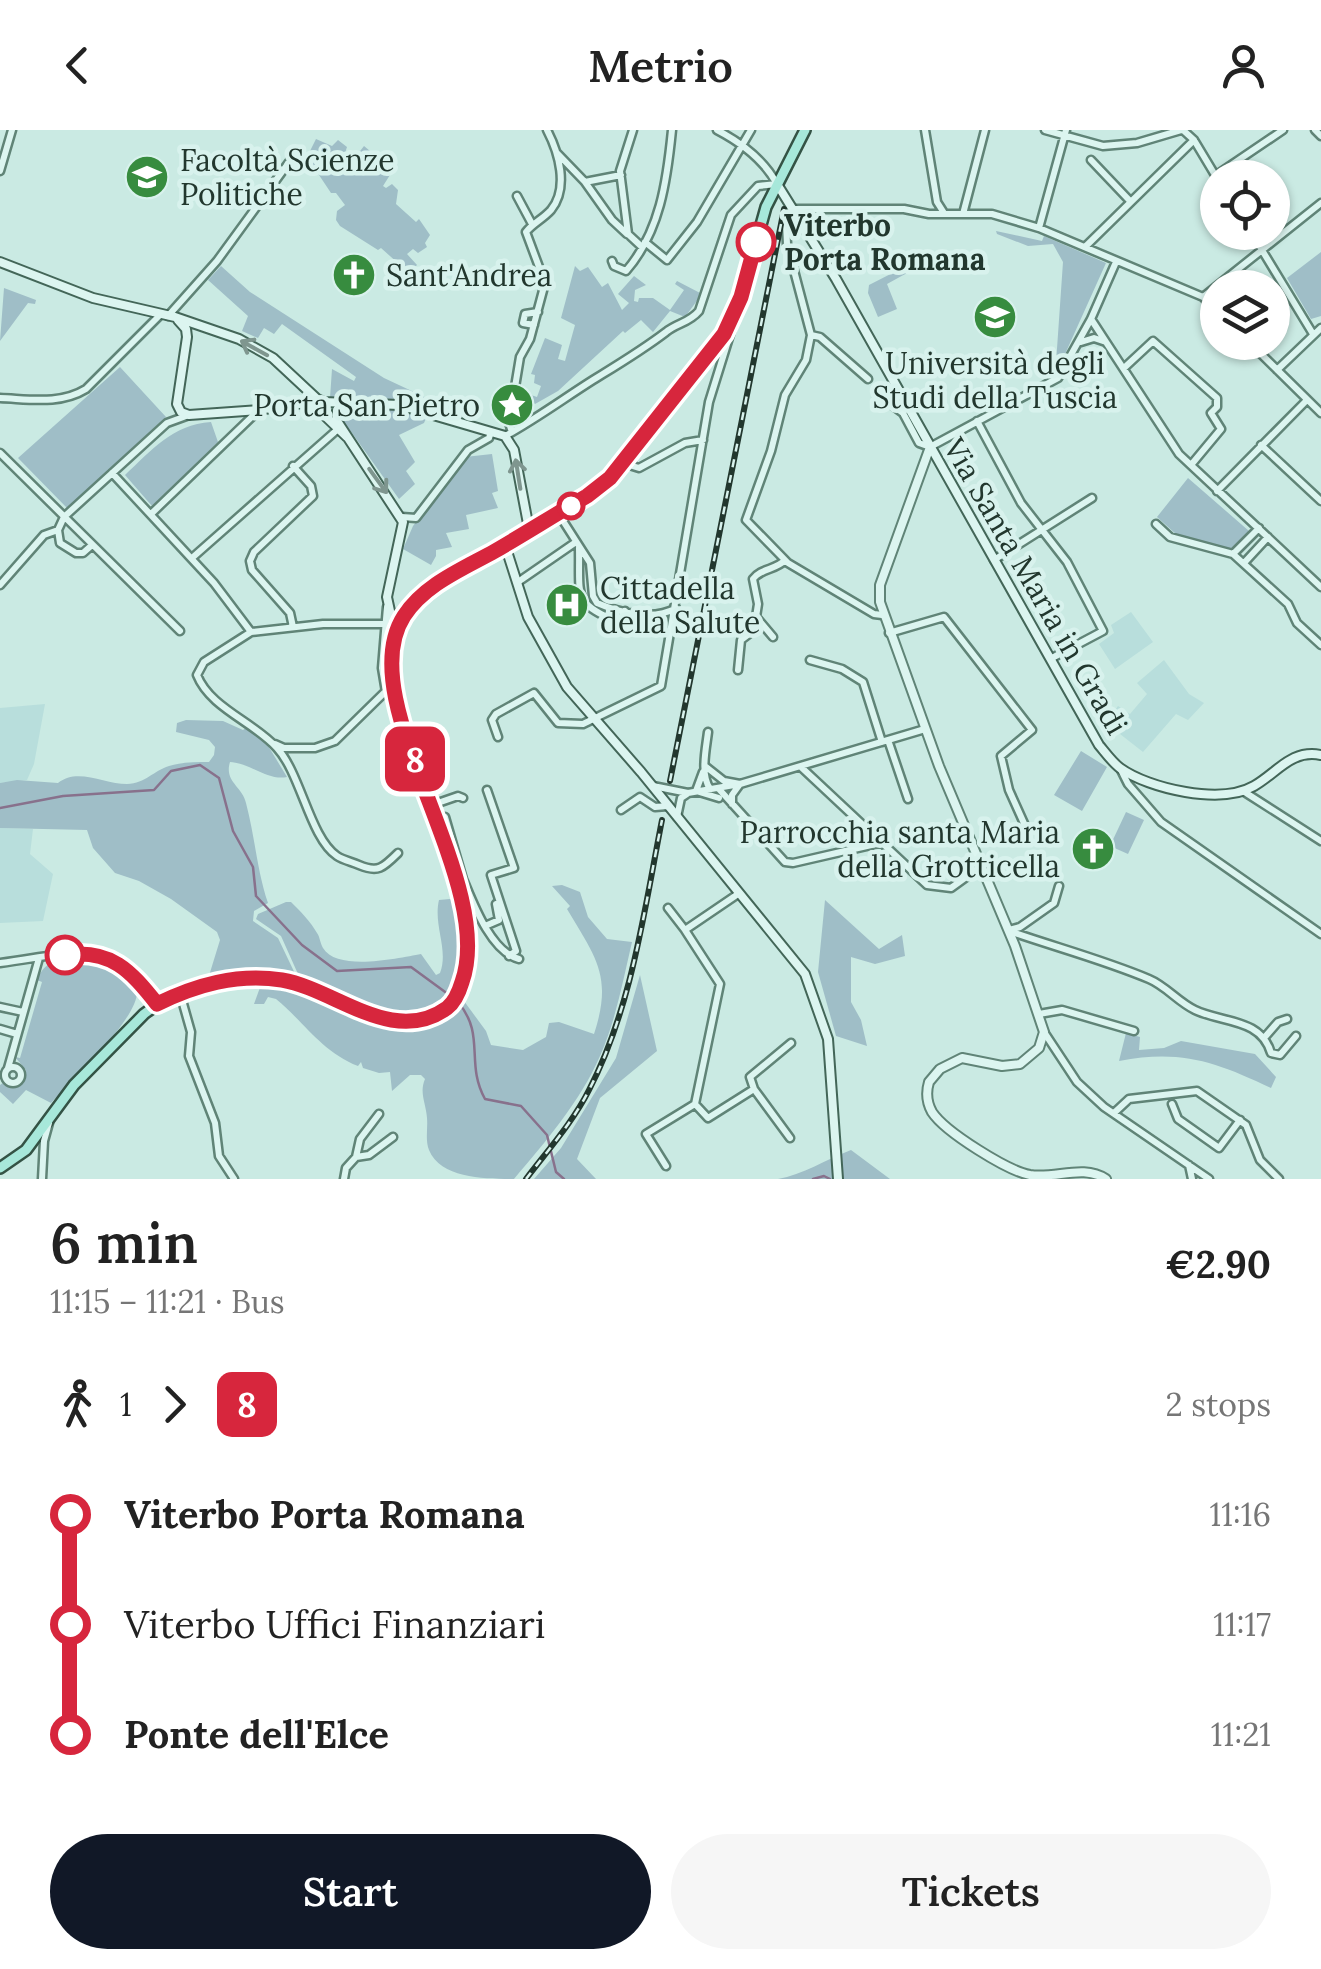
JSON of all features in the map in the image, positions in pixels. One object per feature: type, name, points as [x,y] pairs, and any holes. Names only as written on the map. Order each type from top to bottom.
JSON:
[{"type":"main road","points":[[395,634],[411,607],[436,584],[596,490],[623,462],[724,334],[740,301],[766,207],[805,130]]},
{"type":"main road","name":"Via Santa Maria in Gradi","points":[[777,184],[1099,745],[1119,767],[1182,792],[1243,791]]},
{"type":"main road","points":[[0,262],[93,298],[205,327],[258,349],[317,399],[399,405],[509,434],[530,529]]},
{"type":"main road","points":[[0,1168],[16,1160],[74,1085],[157,1004],[212,983],[264,978],[302,985],[386,1020],[412,1020],[442,1011],[458,995],[469,948],[459,880],[390,692],[395,634],[387,606],[404,528],[401,516],[346,437],[315,408],[294,403],[258,410],[189,415],[180,412],[176,404],[187,337],[182,323],[168,316]]},
{"type":"main road","points":[[187,337],[205,327]]},
{"type":"main road","points":[[294,403],[301,392],[296,381]]},
{"type":"main road","points":[[346,403],[339,406],[336,414],[346,437]]},
{"type":"main road","points":[[930,447],[880,586],[882,615],[1008,930],[1044,1032],[1039,1048],[1020,1064],[1002,1066],[962,1058],[940,1069],[927,1088],[933,1113],[948,1127],[1020,1173],[1048,1177],[1093,1172],[1106,1179]]},
{"type":"main road","points":[[505,545],[535,634],[567,687],[654,786],[805,974],[828,1039],[838,1179]]},
{"type":"main road","points":[[387,606],[399,612],[411,607]]},
{"type":"main road","points":[[1243,791],[1290,759],[1303,754],[1321,755]]},
{"type":"street","points":[[0,172],[12,130]]},
{"type":"street","points":[[509,434],[520,357],[545,284],[526,232],[555,205],[561,186],[558,157],[547,130]]},
{"type":"street","points":[[628,234],[621,175],[633,130]]},
{"type":"street","points":[[612,261],[626,271],[641,254],[663,200],[672,130]]},
{"type":"street","points":[[558,157],[586,182],[612,220],[668,260],[697,222],[751,130]]},
{"type":"street","points":[[925,130],[937,202],[945,214]]},
{"type":"street","points":[[963,214],[985,130]]},
{"type":"street","points":[[1045,130],[1065,132],[1103,146],[1136,143],[1182,130],[1194,140],[1206,160]]},
{"type":"street","points":[[1241,160],[1283,130]]},
{"type":"street","points":[[1316,130],[1321,136]]},
{"type":"street","points":[[509,434],[694,317],[706,296],[731,216],[758,186],[777,184],[770,171],[722,131]]},
{"type":"street","points":[[1039,228],[1065,132]]},
{"type":"street","points":[[1085,246],[1194,140]]},
{"type":"street","points":[[0,398],[49,400],[73,397],[86,389],[168,316],[215,263],[295,154]]},
{"type":"street","points":[[1090,160],[1130,201]]},
{"type":"street","points":[[586,182],[621,175]]},
{"type":"street","points":[[517,196],[532,224]]},
{"type":"street","points":[[1290,228],[1321,204]]},
{"type":"street","points":[[882,615],[874,614],[785,560],[745,516],[786,395],[806,360],[811,336],[788,244],[786,223],[793,209],[992,214],[1085,246],[1200,296]]},
{"type":"street","points":[[1236,270],[1261,250]]},
{"type":"street","points":[[1263,250],[1313,334]]},
{"type":"street","points":[[884,398],[903,413],[919,443],[930,447],[1058,378],[1091,319],[1116,262]]},
{"type":"street","points":[[498,738],[492,720],[496,714],[534,693],[558,723],[583,724],[660,686],[712,389],[740,301]]},
{"type":"street","points":[[534,325],[523,323],[524,314],[538,312]]},
{"type":"street","points":[[1091,319],[1169,441],[1321,587]]},
{"type":"street","points":[[1277,370],[1321,328]]},
{"type":"street","points":[[811,336],[820,337],[868,379]]},
{"type":"street","points":[[1076,347],[1090,338],[1108,344]]},
{"type":"street","points":[[1124,368],[1153,340],[1217,398],[1218,406],[1212,413],[1221,429],[1191,465]]},
{"type":"street","points":[[1267,360],[1321,413]]},
{"type":"street","points":[[1217,490],[1306,401]]},
{"type":"street","points":[[167,424],[176,404]]},
{"type":"street","points":[[150,514],[258,410]]},
{"type":"street","points":[[92,545],[83,553],[76,553],[60,543],[58,530],[64,518],[167,424],[189,415]]},
{"type":"street","points":[[977,421],[1021,503],[1067,562],[1103,631],[1052,658]]},
{"type":"street","points":[[192,558],[338,429]]},
{"type":"street","points":[[401,516],[416,518],[468,450],[489,438],[491,432]]},
{"type":"street","points":[[623,462],[640,468],[685,443],[703,440]]},
{"type":"street","points":[[1261,446],[1321,501]]},
{"type":"street","points":[[0,453],[180,631]]},
{"type":"street","points":[[293,466],[311,486],[312,496],[254,552],[250,561],[252,570],[290,612],[293,628]]},
{"type":"street","points":[[112,473],[192,558],[251,632]]},
{"type":"street","points":[[994,560],[1092,498]]},
{"type":"street","points":[[558,513],[590,563],[597,602],[657,616],[676,608]]},
{"type":"street","points":[[1156,524],[1170,537],[1233,554],[1288,604],[1296,623],[1321,645]]},
{"type":"street","points":[[1233,554],[1259,528]]},
{"type":"street","points":[[0,584],[44,534],[58,530]]},
{"type":"street","points":[[1244,563],[1268,536]]},
{"type":"street","points":[[578,544],[582,600],[588,610],[618,622],[625,610]]},
{"type":"street","points":[[518,582],[578,544]]},
{"type":"street","points":[[738,670],[741,640],[754,630],[758,604],[753,579],[757,573],[780,566],[785,560]]},
{"type":"street","points":[[274,744],[284,748],[315,748],[335,741],[390,692],[382,668],[387,606]]},
{"type":"street","points":[[756,617],[773,637]]},
{"type":"street","points":[[889,633],[944,617],[1032,730],[1001,756],[1027,830]]},
{"type":"street","points":[[385,624],[251,632],[204,662],[197,675],[213,697],[274,744],[286,758],[314,822],[336,856],[374,871],[398,854]]},
{"type":"street","points":[[810,660],[842,669],[863,682],[908,800]]},
{"type":"street","points":[[621,810],[640,797],[655,807],[686,793],[801,771],[817,762],[925,728]]},
{"type":"street","points":[[708,732],[705,784],[732,806],[785,862],[881,842]]},
{"type":"street","points":[[814,780],[817,762]]},
{"type":"street","points":[[705,766],[724,781],[740,784]]},
{"type":"street","points":[[678,819],[676,810],[705,766]]},
{"type":"street","points":[[1119,767],[1134,792],[1161,822],[1321,934]]},
{"type":"street","points":[[801,771],[927,884],[950,888],[980,867]]},
{"type":"street","points":[[713,774],[719,798]]},
{"type":"street","points":[[1134,792],[1140,778]]},
{"type":"street","points":[[732,806],[732,796],[740,784]]},
{"type":"street","points":[[654,786],[719,798],[732,806]]},
{"type":"street","points":[[487,790],[514,868],[491,875],[516,951],[509,956]]},
{"type":"street","points":[[1243,791],[1321,841]]},
{"type":"street","points":[[430,806],[458,796],[463,798]]},
{"type":"street","points":[[445,817],[459,880],[485,926],[509,956],[519,958]]},
{"type":"street","points":[[1008,930],[1020,927],[1054,903],[1060,886]]},
{"type":"street","points":[[485,926],[499,920],[491,888]]},
{"type":"street","points":[[685,930],[738,894]]},
{"type":"street","points":[[666,1166],[646,1134],[695,1104],[720,984],[668,908]]},
{"type":"street","points":[[1008,930],[1154,980],[1186,1006],[1207,1016],[1248,1025],[1264,1038],[1271,1053],[1280,1055],[1296,1036]]},
{"type":"street","points":[[0,963],[96,954],[124,968],[157,1004]]},
{"type":"street","points":[[8,1068],[39,958]]},
{"type":"street","points":[[180,994],[191,1032],[190,1056],[214,1124],[219,1156],[234,1179]]},
{"type":"street","points":[[0,1007],[24,1012]]},
{"type":"street","points":[[1038,1014],[1062,1010],[1134,1031]]},
{"type":"street","points":[[1264,1038],[1278,1022],[1287,1019]]},
{"type":"street","points":[[0,1029],[17,1034]]},
{"type":"street","points":[[1044,1032],[1077,1082],[1114,1113],[1209,1179]]},
{"type":"street","points":[[790,1138],[750,1077],[791,1043]]},
{"type":"street","points":[[695,1104],[708,1118],[754,1088]]},
{"type":"street","points":[[1114,1113],[1129,1099],[1198,1090],[1246,1125],[1260,1160],[1279,1179]]},
{"type":"street","points":[[1172,1104],[1178,1119],[1219,1148],[1240,1120]]},
{"type":"street","points":[[42,1179],[44,1141],[52,1112]]},
{"type":"street","points":[[344,1179],[360,1139],[379,1114]]},
{"type":"street","points":[[356,1157],[369,1155],[393,1137]]},
{"type":"street","points":[[1188,1164],[1192,1179]]},
{"type":"shaded area","points":[[316,139],[332,146],[338,140],[347,147],[345,153],[349,156],[352,152],[357,155],[364,146],[370,151],[362,162],[369,168],[376,161],[383,167],[389,161],[395,167],[383,186],[392,184],[398,190],[396,204],[416,222],[419,219],[430,235],[427,247],[407,254],[417,265],[409,273],[381,248],[378,250],[340,226],[337,211],[345,205],[336,193],[331,193],[307,157]]},
{"type":"shaded area","points":[[996,231],[1042,241],[1044,236],[1106,263],[1061,363],[1045,379],[1056,363],[1063,262],[1053,244],[1028,246]]},
{"type":"shaded area","points":[[1321,252],[1321,316],[1311,319],[1290,283],[1290,276]]},
{"type":"shaded area","points":[[916,261],[918,267],[887,284],[897,309],[878,317],[868,293],[869,285]]},
{"type":"shaded area","points":[[221,266],[250,292],[384,378],[463,415],[460,419],[421,403],[417,406],[384,398],[330,398],[332,369],[354,381],[356,377],[282,324],[274,334],[264,328],[258,338],[242,331],[248,316],[208,280]]},
{"type":"shaded area","points":[[575,266],[580,271],[588,267],[602,287],[608,283],[622,310],[629,303],[618,294],[634,276],[646,285],[635,290],[634,301],[653,298],[670,310],[684,290],[675,284],[677,281],[702,294],[685,317],[670,311],[653,332],[641,320],[623,331],[558,391],[535,404],[529,399],[531,395],[537,397],[541,386],[534,383],[535,375],[531,374],[545,338],[562,345],[558,359],[565,361],[575,325],[561,318]]},
{"type":"shaded area","points":[[4,288],[36,300],[35,304],[28,303],[0,341]]},
{"type":"shaded area","points":[[120,367],[166,417],[67,508],[18,458]]},
{"type":"shaded area","points":[[399,408],[427,416],[424,423],[399,435],[415,462],[406,471],[415,484],[399,499],[342,419],[341,409]]},
{"type":"shaded area","points":[[211,422],[218,442],[152,506],[125,475],[174,433]]},
{"type":"shaded area","points":[[492,454],[498,491],[492,493],[498,508],[466,515],[469,529],[446,533],[452,547],[436,550],[431,565],[403,549],[413,526],[465,457]]},
{"type":"shaded area","points":[[1188,478],[1249,531],[1233,550],[1177,535],[1157,517]]},
{"type":"shaded area","points":[[1131,612],[1153,642],[1115,669],[1099,644],[1114,633],[1111,625]]},
{"type":"shaded area","points":[[1164,660],[1189,694],[1204,703],[1188,720],[1176,714],[1143,752],[1106,723],[1118,706],[1130,714],[1147,694],[1137,683]]},
{"type":"shaded area","points":[[45,704],[34,764],[27,780],[0,783],[0,708]]},
{"type":"shaded area","points":[[223,721],[243,730],[247,727],[267,744],[287,777],[230,762],[229,774],[246,803],[268,903],[254,911],[253,921],[278,938],[299,982],[244,976],[208,979],[220,940],[217,932],[171,899],[115,873],[93,848],[87,830],[0,828],[0,783],[58,783],[82,776],[127,784],[174,765],[209,762],[215,747],[209,740],[176,732],[177,723]]},
{"type":"shaded area","points":[[1081,751],[1107,767],[1082,811],[1054,795]]},
{"type":"shaded area","points":[[1126,812],[1144,820],[1128,854],[1110,846]]},
{"type":"shaded area","points":[[0,828],[33,829],[30,854],[53,874],[43,921],[0,923]]},
{"type":"shaded area","points":[[562,885],[580,892],[588,917],[607,939],[632,942],[619,1000],[592,1073],[562,1120],[514,1179],[466,1175],[435,1160],[427,1142],[425,1079],[421,1075],[410,1075],[392,1091],[390,1072],[363,1068],[361,1062],[358,1066],[334,1053],[276,999],[268,997],[264,1004],[254,1004],[262,982],[301,989],[373,1020],[401,1025],[413,1024],[455,1005],[461,997],[486,1031],[491,1045],[523,1050],[546,1037],[549,1023],[559,1022],[594,1034],[602,997],[598,968],[567,909],[570,906],[552,886]]},
{"type":"shaded area","points":[[439,900],[456,902],[462,935],[457,983],[438,1007],[410,1016],[375,1014],[302,983],[281,936],[256,919],[258,914],[291,902],[312,925],[330,955],[354,962],[421,954],[436,975],[440,973],[443,955]]},
{"type":"shaded area","points":[[825,900],[879,949],[902,935],[905,956],[875,964],[851,957],[851,1002],[861,1020],[867,1046],[836,1036],[818,972]]},
{"type":"shaded area","points":[[86,957],[109,964],[121,973],[137,991],[135,1003],[116,1033],[51,1103],[26,1090],[13,1104],[0,1092],[0,1085],[4,1082],[17,1087],[26,1079],[26,1070],[15,1057],[20,1058],[42,982],[37,980],[51,963]]},
{"type":"shaded area","points":[[640,975],[657,1051],[600,1098],[577,1159],[596,1179],[534,1179],[561,1148],[616,1058]]},
{"type":"shaded area","points":[[1126,1033],[1140,1037],[1139,1050],[1164,1048],[1181,1041],[1255,1054],[1276,1077],[1271,1088],[1198,1060],[1161,1056],[1119,1061]]},
{"type":"shaded area","points":[[851,1150],[890,1179],[778,1179],[805,1170]]},
{"type":"waterway","points":[[0,808],[63,796],[154,790],[171,771],[200,765],[219,778],[233,831],[253,867],[256,896],[302,945],[337,971],[411,967],[452,997]]},
{"type":"waterway","points":[[458,1002],[471,1026],[476,1073],[485,1099],[521,1106],[547,1135],[556,1172],[564,1179]]},
{"type":"waterway","points":[[813,1179],[830,1179]]},
{"type":"railway","points":[[670,781],[784,209]]},
{"type":"railway","points":[[526,1179],[576,1113],[604,1058],[635,958],[662,820]]},
{"type":"bus line","name":"8","points":[[65,955],[96,954],[110,958],[157,1004],[212,983],[264,978],[302,985],[386,1020],[424,1018],[451,1004],[466,972],[468,934],[446,852],[394,697],[395,634],[411,607],[436,584],[587,496],[610,478],[724,334],[741,297],[756,242]]},
{"type":"place","name":"Facoltà Scienze Politiche","points":[[147,177]]},
{"type":"place","name":"Viterbo Porta Romana","points":[[756,242]]},
{"type":"place","name":"Sant'Andrea","points":[[354,275]]},
{"type":"place","name":"Università degli Studi della Tuscia","points":[[995,317]]},
{"type":"place","name":"Porta San Pietro","points":[[512,405]]},
{"type":"place","name":"Cittadella della Salute","points":[[567,605]]},
{"type":"place","name":"Parrocchia santa Maria della Grotticella","points":[[1093,849]]}]
